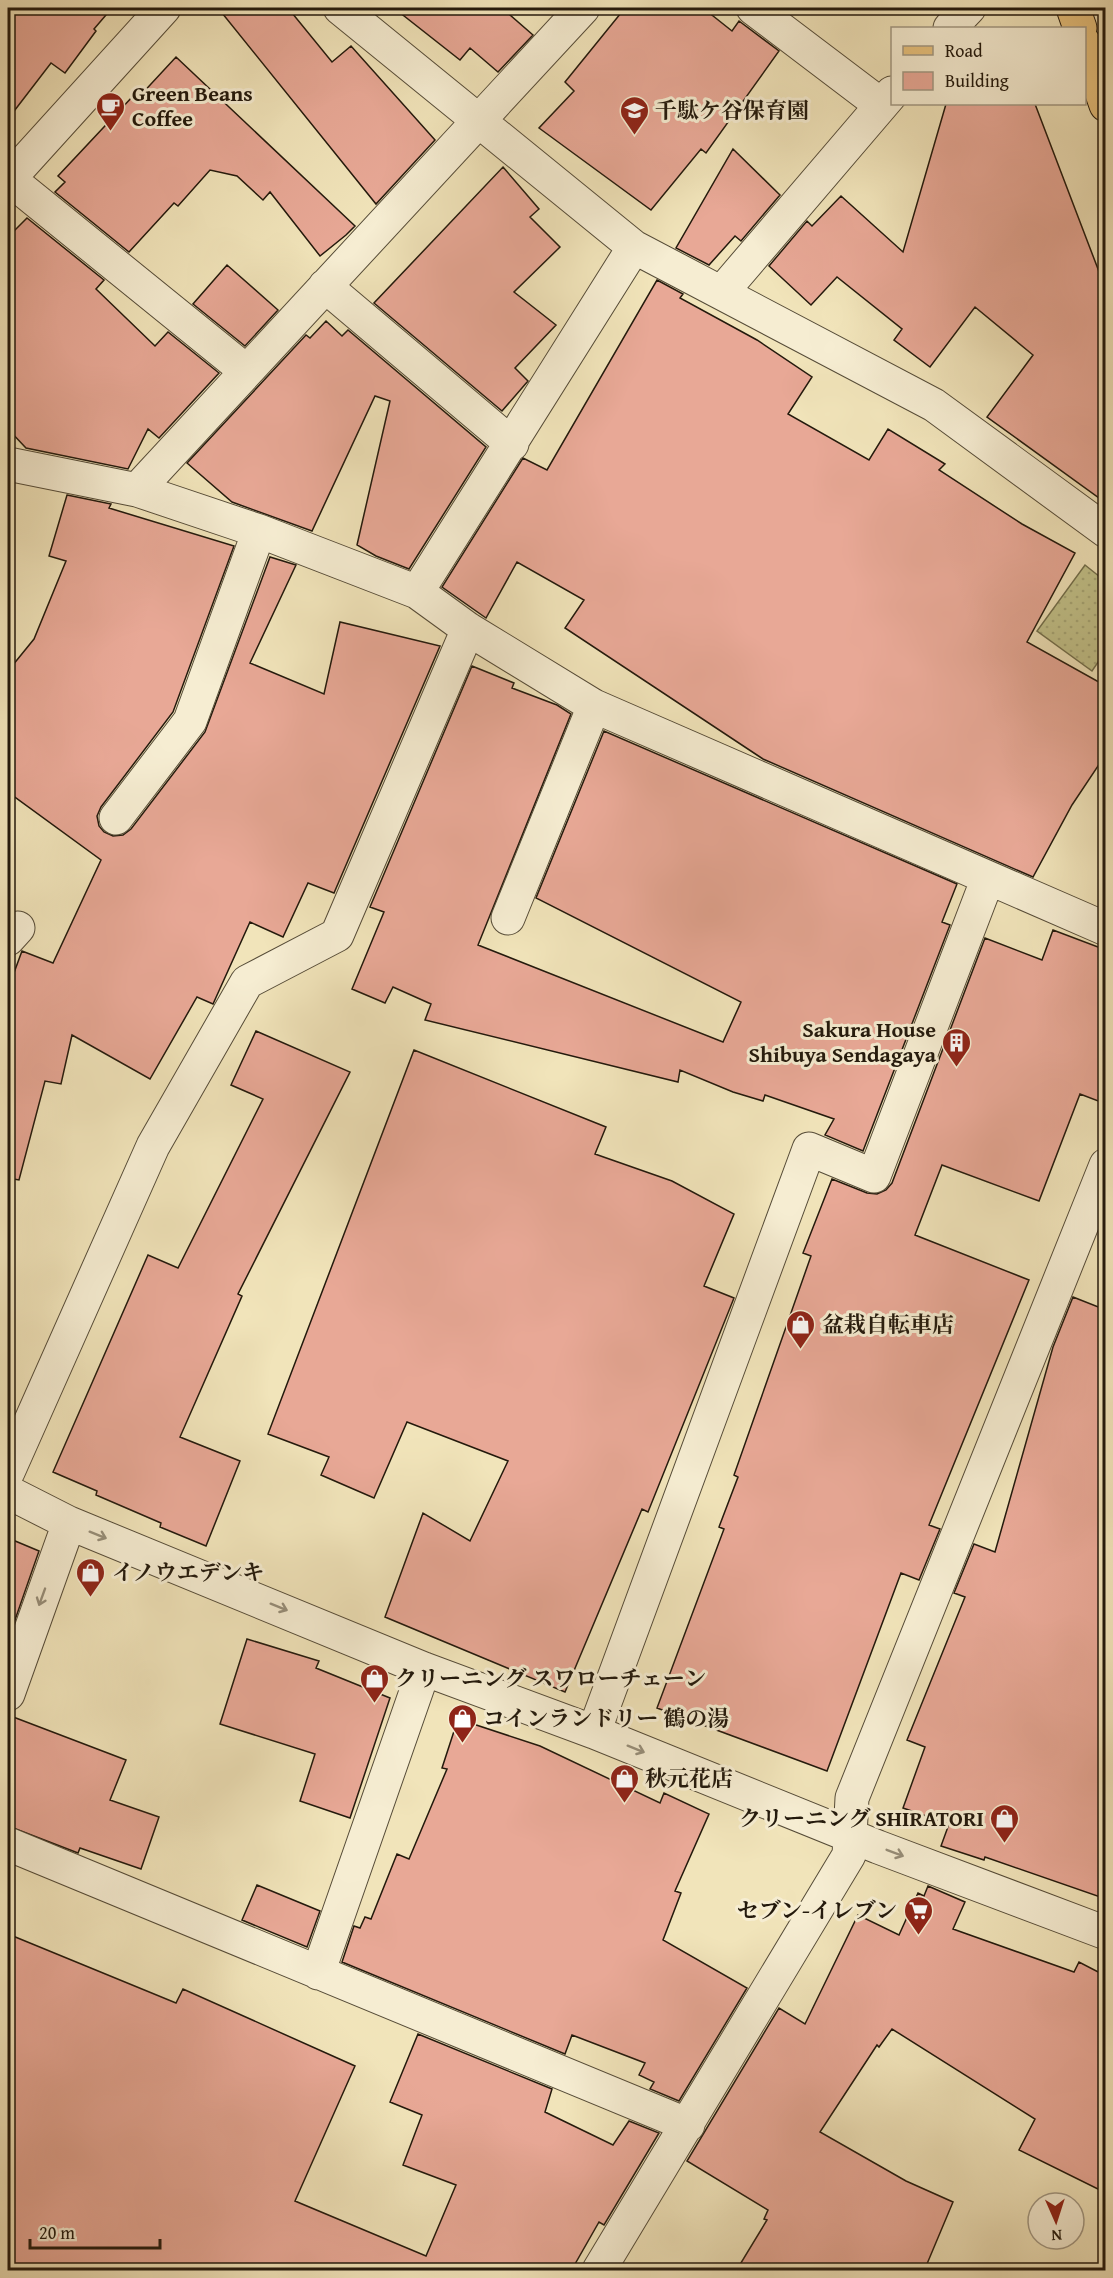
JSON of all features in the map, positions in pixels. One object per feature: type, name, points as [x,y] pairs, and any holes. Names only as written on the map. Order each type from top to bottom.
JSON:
[{"type":"main road","points":[[1073,8],[1080,27]]},
{"type":"main road","points":[[1086,49],[1106,105]]},
{"type":"street","points":[[164,8],[8,179],[246,371]]},
{"type":"street","points":[[340,8],[480,119],[634,247],[934,405],[1106,531]]},
{"type":"street","points":[[137,490],[583,8]]},
{"type":"street","points":[[722,292],[887,99],[753,8]]},
{"type":"street","points":[[951,27],[969,8]]},
{"type":"street","points":[[417,592],[634,247]]},
{"type":"street","points":[[326,286],[512,444]]},
{"type":"street","points":[[8,464],[137,490],[259,531],[417,592],[468,629],[594,706],[1106,929]]},
{"type":"street","points":[[116,818],[190,721],[259,531]]},
{"type":"street","points":[[8,1472],[153,1146],[247,982],[337,935],[468,629]]},
{"type":"street","points":[[508,918],[594,706]]},
{"type":"street","points":[[594,1732],[809,1149],[873,1176],[988,878]]},
{"type":"street","points":[[599,2271],[849,1855],[852,1798],[1106,1165]]},
{"type":"street","points":[[8,1492],[69,1522],[424,1669],[594,1732],[1106,1933]]},
{"type":"street","points":[[8,1694],[69,1522]]},
{"type":"street","points":[[318,1973],[424,1669]]},
{"type":"street","points":[[8,1844],[688,2125]]},
{"type":"green space","points":[[1085,565],[1105,581],[1105,652],[1092,671],[1037,631]]},
{"type":"building","points":[[8,8],[112,8],[94,29],[96,31],[65,73],[51,63],[8,119]]},
{"type":"building","points":[[218,8],[288,8],[332,62],[351,46],[435,140],[376,204]]},
{"type":"building","points":[[394,8],[502,8],[533,35],[498,72],[470,48],[460,60]]},
{"type":"building","points":[[625,8],[703,8],[732,31],[739,21],[779,51],[706,153],[701,149],[651,210],[539,128],[574,91],[565,82]]},
{"type":"building","points":[[176,57],[355,226],[320,256],[270,192],[263,200],[237,176],[210,170],[178,206],[174,203],[129,252],[55,192],[65,182],[58,176],[134,95],[138,98]]},
{"type":"building","points":[[946,105],[1035,105],[1106,290],[1106,503],[987,417],[1033,355],[975,307],[930,367],[894,340],[902,329],[837,277],[811,305],[769,266],[807,221],[812,226],[841,196],[903,252]]},
{"type":"building","points":[[733,149],[780,195],[741,241],[735,236],[709,265],[676,248]]},
{"type":"building","points":[[503,167],[539,209],[530,217],[560,247],[514,292],[556,325],[515,368],[528,381],[502,411],[374,303]]},
{"type":"building","points":[[27,218],[104,280],[96,289],[155,346],[168,332],[219,373],[159,438],[148,429],[128,469],[26,448],[8,429],[8,237]]},
{"type":"building","points":[[227,265],[278,310],[245,346],[193,304]]},
{"type":"building","points":[[657,280],[683,294],[680,298],[757,340],[812,377],[788,414],[869,460],[888,429],[945,464],[939,470],[1022,524],[1075,553],[1027,642],[1106,686],[1106,754],[1072,805],[1033,877],[763,759],[565,628],[584,600],[517,562],[486,618],[442,587],[523,458],[547,470]]},
{"type":"building","points":[[326,321],[342,336],[348,330],[486,447],[409,569],[376,556],[357,545],[390,401],[375,396],[312,531],[232,502],[187,463],[306,335],[310,338]]},
{"type":"building","points":[[67,495],[111,504],[109,508],[234,546],[173,712],[101,807],[97,816],[99,826],[104,832],[113,836],[123,835],[131,829],[205,732],[270,557],[296,565],[250,663],[324,694],[340,622],[440,646],[334,893],[308,883],[283,937],[250,922],[213,1004],[197,997],[150,1079],[72,1035],[61,1084],[45,1081],[19,1180],[8,1178],[8,989],[22,951],[53,963],[101,860],[8,792],[8,671],[34,639],[66,561],[49,556]]},
{"type":"building","points":[[472,666],[514,683],[512,688],[557,705],[571,714],[478,945],[723,1042],[741,1002],[536,898],[604,731],[957,884],[942,922],[950,925],[863,1151],[825,1135],[834,1119],[765,1095],[763,1101],[733,1092],[680,1070],[678,1082],[425,1020],[431,1004],[393,987],[385,1003],[352,989],[384,912],[370,907]]},
{"type":"building","points":[[1053,930],[1106,950],[1106,1104],[1080,1094],[1039,1201],[942,1165],[915,1235],[1029,1280],[929,1525],[940,1529],[919,1580],[901,1573],[827,1771],[657,1708],[724,1529],[719,1527],[738,1477],[734,1475],[811,1256],[803,1253],[832,1179],[867,1193],[877,1194],[886,1190],[892,1183],[985,938],[1042,960]]},
{"type":"building","points":[[256,1031],[350,1072],[238,1294],[242,1296],[180,1437],[240,1461],[206,1546],[160,1527],[161,1523],[96,1495],[97,1491],[53,1472],[148,1255],[178,1268],[263,1099],[231,1085]]},
{"type":"building","points":[[414,1050],[606,1127],[595,1154],[672,1181],[734,1214],[704,1286],[734,1298],[648,1512],[642,1509],[565,1692],[385,1617],[423,1513],[470,1541],[508,1461],[407,1422],[374,1498],[321,1475],[329,1457],[268,1434]]},
{"type":"building","points":[[1073,1297],[1106,1310],[1106,1899],[985,1857],[984,1860],[941,1846],[949,1824],[903,1808],[925,1747],[907,1740],[965,1597],[954,1593],[974,1544],[995,1552],[1053,1347]]},
{"type":"building","points":[[8,1538],[39,1551],[8,1640]]},
{"type":"building","points":[[247,1639],[319,1661],[316,1668],[390,1698],[350,1818],[300,1801],[315,1754],[220,1724]]},
{"type":"building","points":[[8,1715],[126,1760],[110,1800],[159,1817],[141,1869],[80,1848],[78,1853],[8,1826]]},
{"type":"building","points":[[458,1719],[540,1746],[660,1803],[664,1793],[709,1814],[675,1891],[681,1893],[663,1940],[747,1988],[679,2101],[650,2089],[654,2082],[639,2075],[645,2063],[572,2035],[565,2054],[342,1962],[354,1926],[360,1928],[365,1917],[371,1919],[397,1854],[409,1859],[447,1769],[442,1768]]},
{"type":"building","points":[[257,1885],[320,1911],[307,1947],[242,1920]]},
{"type":"building","points":[[928,1886],[965,1902],[953,1929],[1074,1972],[1079,1962],[1106,1976],[1106,2193],[1019,2150],[1035,2119],[892,2029],[879,2047],[877,2045],[820,2132],[906,2181],[953,2202],[924,2271],[736,2271],[767,2220],[764,2219],[768,2210],[687,2161],[779,2008],[805,2024],[858,1915],[899,1935],[918,1893],[924,1896]]},
{"type":"building","points":[[8,1934],[176,2003],[183,1989],[355,2066],[295,2201],[426,2256],[456,2185],[403,2165],[422,2115],[390,2102],[418,2034],[552,2089],[545,2112],[613,2145],[629,2121],[659,2133],[604,2225],[599,2222],[571,2271],[8,2271]]},
{"type":"place","name":"Green Beans Coffee","points":[[111,132]]},
{"type":"place","name":"千駄ケ谷保育園","points":[[634,136]]},
{"type":"place","name":"Sakura House Shibuya Sendagaya","points":[[957,1068]]},
{"type":"place","name":"盆栽自転車店","points":[[801,1350]]},
{"type":"place","name":"イノウエデンキ","points":[[91,1598]]},
{"type":"place","name":"クリーニング スワローチェーン","points":[[374,1704]]},
{"type":"place","name":"コインランドリー 鶴の湯","points":[[462,1744]]},
{"type":"place","name":"秋元花店","points":[[624,1804]]},
{"type":"place","name":"クリーニング SHIRATORI","points":[[1005,1844]]},
{"type":"place","name":"セブン-イレブン","points":[[918,1936]]}]
